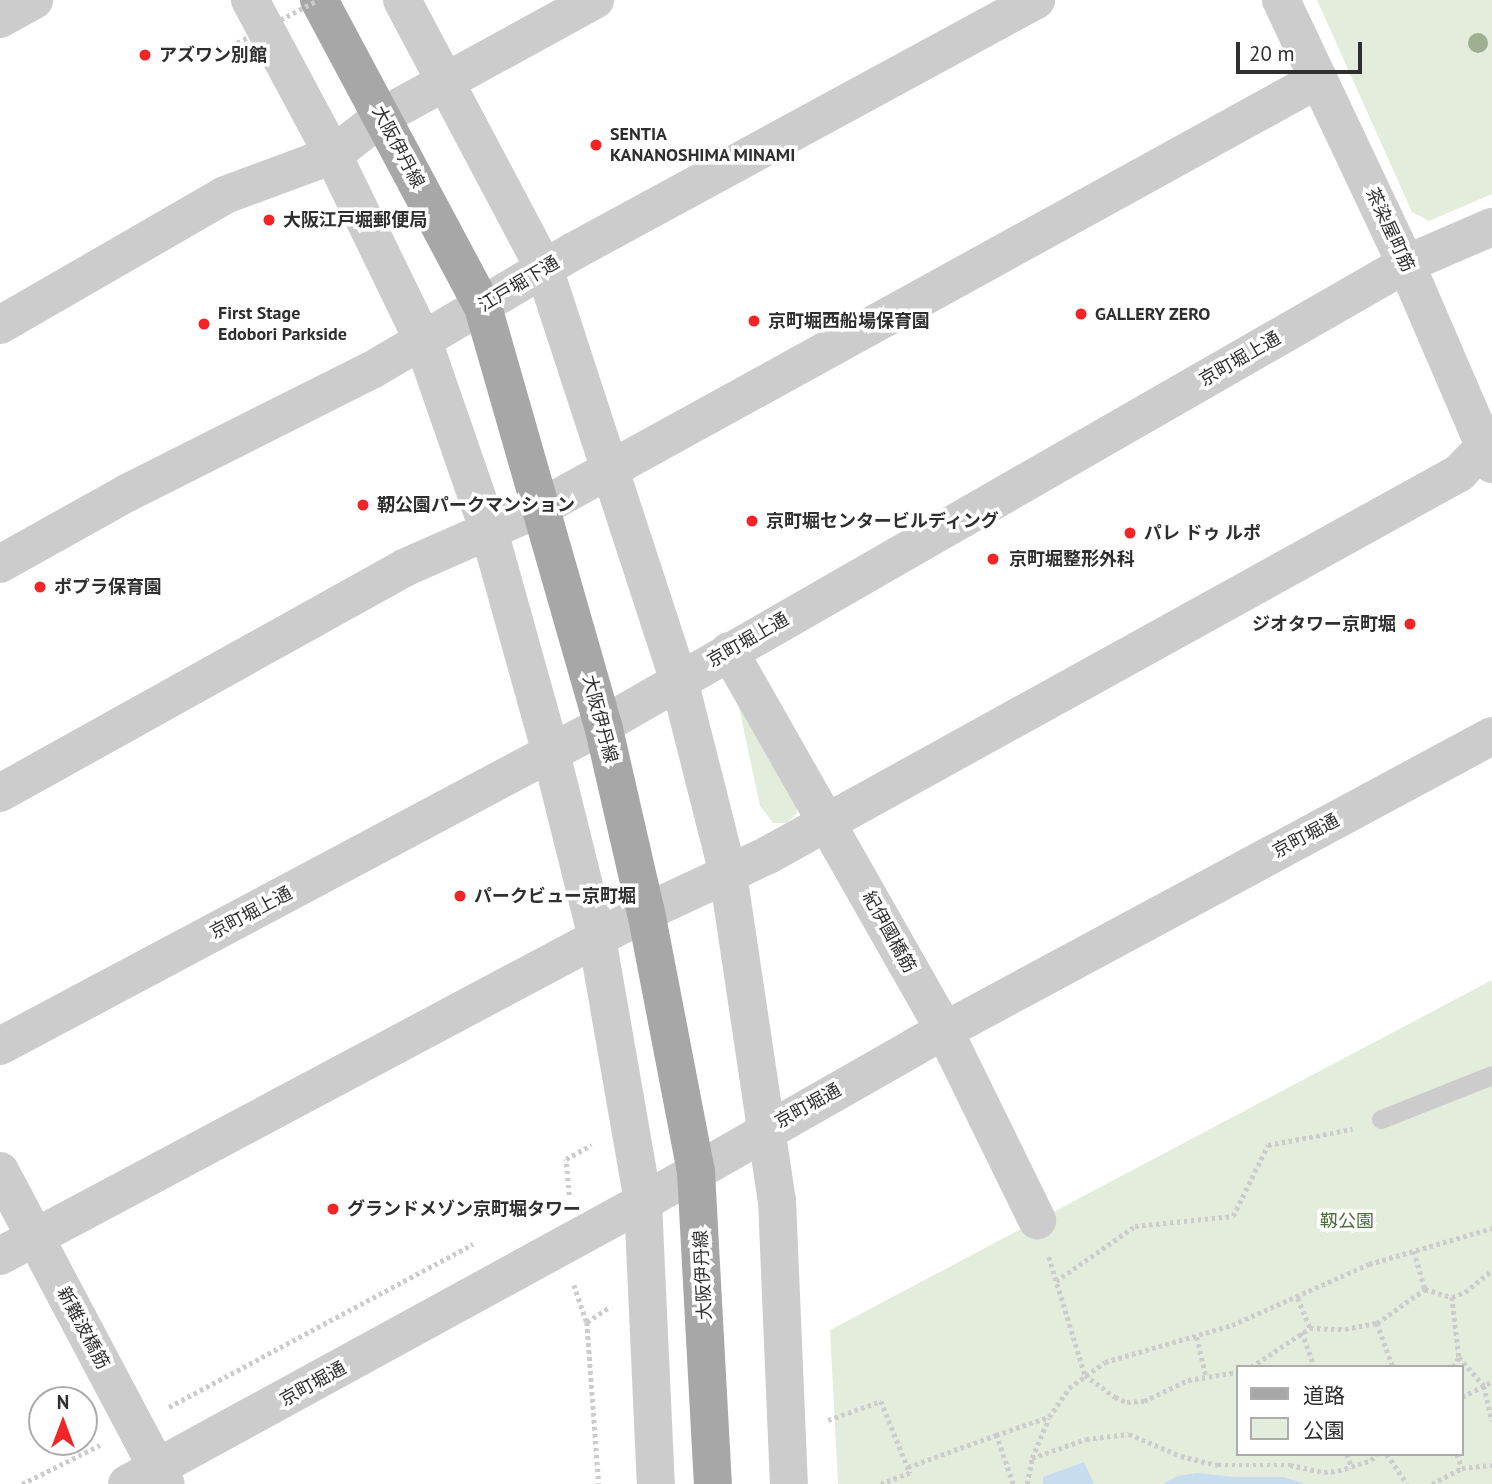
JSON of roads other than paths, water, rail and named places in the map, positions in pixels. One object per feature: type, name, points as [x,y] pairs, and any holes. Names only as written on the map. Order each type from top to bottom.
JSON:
[{"type":"main road","name":"大阪伊丹線","points":[[318,0],[483,307],[603,725],[646,912],[696,1172],[713,1484]]},
{"type":"street","points":[[0,19],[34,0]]},
{"type":"street","points":[[250,0],[332,155],[422,338],[489,531],[551,753],[597,938],[643,1202],[656,1484]]},
{"type":"street","points":[[402,0],[544,268],[612,468],[679,680],[728,874],[777,1200],[789,1484]]},
{"type":"street","points":[[0,325],[225,195],[332,155],[381,117],[595,0]]},
{"type":"street","name":"江戸堀下通","points":[[0,564],[127,493],[372,370],[422,338],[483,307],[544,268],[1036,0]]},
{"type":"street","name":"茶染屋町筋","points":[[1281,0],[1406,264],[1489,450]]},
{"type":"street","points":[[0,793],[404,568],[540,508],[1319,79]]},
{"type":"street","name":"京町堀上通","points":[[0,1046],[603,725],[1406,264],[1492,227]]},
{"type":"street","points":[[0,1256],[646,912],[728,874],[828,821],[1460,473],[1489,450]]},
{"type":"street","name":"紀伊國橋筋","points":[[729,651],[828,821],[944,1030],[1037,1220]]},
{"type":"street","name":"京町堀通","points":[[151,1479],[944,1030],[1492,736]]},
{"type":"street","name":"新難波橋筋","points":[[0,1171],[136,1427],[151,1479]]},
{"type":"lane","points":[[1381,1119],[1492,1076]]},
{"type":"water","points":[[1084,1462],[1094,1484],[1043,1484],[1043,1477]]},
{"type":"water","points":[[1197,1473],[1234,1477],[1284,1477],[1305,1484],[1163,1484],[1178,1476]]},
{"type":"place","name":"アズワン別館","points":[[145,55]]},
{"type":"place","name":"SENTIA KANANOSHIMA MINAMI","points":[[596,145]]},
{"type":"place","name":"大阪江戸堀郵便局","points":[[269,220]]},
{"type":"place","name":"GALLERY ZERO","points":[[1081,314]]},
{"type":"place","name":"京町堀西船場保育園","points":[[754,321]]},
{"type":"place","name":"First Stage Edobori Parkside","points":[[204,324]]},
{"type":"place","name":"靭公園パークマンション","points":[[363,505]]},
{"type":"place","name":"京町堀センタービルディング","points":[[752,521]]},
{"type":"place","name":"パレ ドゥ ルポ","points":[[1130,533]]},
{"type":"place","name":"京町堀整形外科","points":[[993,559]]},
{"type":"place","name":"ポプラ保育園","points":[[40,587]]},
{"type":"place","name":"ジオタワー京町堀","points":[[1410,624]]},
{"type":"place","name":"パークビュー京町堀","points":[[460,896]]},
{"type":"place","name":"グランドメゾン京町堀タワー","points":[[333,1209]]},
{"type":"park label","name":"靱公園","points":[[1347,1221]]}]
